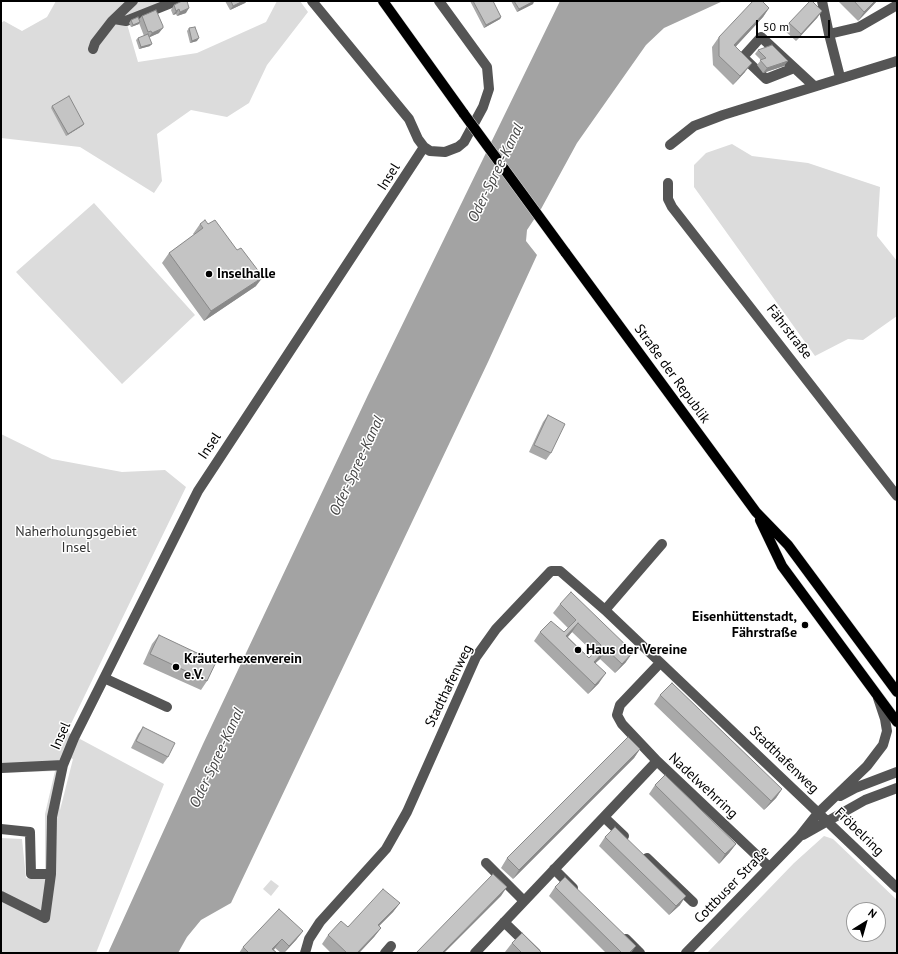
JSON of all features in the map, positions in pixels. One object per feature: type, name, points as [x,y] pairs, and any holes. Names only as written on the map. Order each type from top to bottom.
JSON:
[{"type":"main road","name":"Straße der Republik","points":[[382,1],[756,512],[788,545],[897,692]]},
{"type":"main road","name":"Straße der Republik","points":[[756,512],[782,566],[897,722]]},
{"type":"street","points":[[92,49],[114,19],[133,1]]},
{"type":"street","points":[[114,19],[126,21],[176,1]]},
{"type":"street","points":[[312,1],[409,120],[418,139],[424,147],[430,151],[446,152],[458,147],[464,142],[483,107],[489,88],[487,67],[439,1]]},
{"type":"street","points":[[822,1],[840,77]]},
{"type":"street","points":[[829,34],[859,27],[897,5]]},
{"type":"street","points":[[794,68],[766,79],[743,57],[761,37],[814,86]]},
{"type":"street","points":[[670,145],[694,126],[723,115],[840,77],[897,61]]},
{"type":"street","name":"Insel","points":[[1,896],[45,918],[51,874],[52,817],[64,765],[74,738],[198,491],[424,147]]},
{"type":"street","name":"Fährstraße","points":[[668,183],[668,199],[672,206],[897,496]]},
{"type":"street","points":[[605,610],[662,544]]},
{"type":"street","name":"Stadthafenweg","points":[[305,953],[308,939],[320,922],[386,849],[407,812],[476,657],[496,629],[551,571],[560,571],[605,610],[818,813]]},
{"type":"street","points":[[656,761],[622,724],[617,715],[620,705],[660,663]]},
{"type":"street","points":[[104,678],[167,707]]},
{"type":"street","name":"Cottbuser Straße","points":[[688,952],[799,837],[818,813],[867,766],[883,745],[887,731],[885,719],[878,698]]},
{"type":"street","name":"Nadelwehrring","points":[[475,953],[656,761],[769,867]]},
{"type":"street","points":[[1,768],[64,765]]},
{"type":"street","name":"Cottbuser Straße","points":[[830,802],[855,788],[897,772]]},
{"type":"street","name":"Cottbuser Straße","points":[[799,837],[865,800],[897,788]]},
{"type":"street","name":"Fröbelring","points":[[818,813],[897,888]]},
{"type":"street","points":[[604,817],[693,902]]},
{"type":"street","points":[[1,830],[30,832],[32,874],[51,874]]},
{"type":"street","points":[[486,863],[524,901]]},
{"type":"street","points":[[554,869],[581,896]]},
{"type":"street","points":[[504,922],[536,953]]},
{"type":"street","points":[[619,932],[640,953]]},
{"type":"green space","points":[[56,1],[166,1],[125,17],[138,62],[197,53],[266,22],[277,1],[300,1],[308,12],[267,65],[249,103],[227,117],[191,110],[157,134],[162,181],[154,193],[80,147],[1,138],[1,23],[4,21],[22,31],[47,17]]},
{"type":"green space","points":[[732,144],[752,156],[808,163],[880,187],[877,236],[897,261],[897,316],[863,340],[848,339],[815,356],[694,187],[694,165],[706,153]]},
{"type":"green space","points":[[94,203],[195,315],[122,384],[16,272]]},
{"type":"green space","name":"Naherholungsgebiet Insel","points":[[1,434],[52,459],[122,472],[165,470],[186,487],[67,732],[164,784],[96,953],[1,953],[1,838],[22,839],[26,878],[45,879],[45,814],[55,771],[1,773]],"holes":[[[62,755],[73,759],[60,810]]]},
{"type":"green space","points":[[824,836],[833,839],[897,900],[897,953],[707,953],[794,863]]},
{"type":"green space","points":[[271,880],[279,886],[271,896],[263,889]]},
{"type":"water","name":"Oder-Spree-Kanal","points":[[560,1],[723,1],[664,28],[646,45],[577,143],[541,209],[527,230],[526,241],[537,255],[488,362],[231,903],[201,920],[187,937],[178,953],[108,953],[203,744],[368,395]]},
{"type":"building","points":[[182,1],[187,1],[189,8],[180,12],[179,9],[176,11],[174,5]]},
{"type":"building","points":[[231,1],[243,1],[233,6]]},
{"type":"building","points":[[473,1],[493,1],[501,17],[486,25]]},
{"type":"building","points":[[514,1],[534,1],[519,9]]},
{"type":"building","points":[[753,1],[762,1],[769,8],[734,45],[752,63],[740,76],[719,56],[719,37]]},
{"type":"building","points":[[810,1],[812,1],[822,11],[801,34],[789,23]]},
{"type":"building","points":[[854,1],[875,1],[864,12]]},
{"type":"building","points":[[156,10],[163,28],[152,33],[151,31],[148,32],[142,16]]},
{"type":"building","points":[[138,17],[140,22],[133,25],[131,20]]},
{"type":"building","points":[[195,27],[199,38],[192,41],[189,28]]},
{"type":"building","points":[[148,34],[152,44],[141,47],[138,38]]},
{"type":"building","points":[[772,45],[788,61],[767,68],[760,60],[766,58],[758,50]]},
{"type":"building","points":[[69,96],[84,124],[68,134],[52,106]]},
{"type":"building","name":"Inselhalle","points":[[205,220],[208,224],[215,220],[237,250],[241,248],[263,277],[211,311],[169,253],[203,228],[200,224]]},
{"type":"building","points":[[548,415],[565,424],[551,453],[534,445]]},
{"type":"building","points":[[571,592],[633,652],[622,664],[606,649],[594,662],[606,673],[595,685],[540,632],[551,621],[564,632],[576,620],[560,604]],"holes":[[[578,623],[601,645],[589,658],[566,636]]]},
{"type":"building","points":[[159,635],[216,662],[207,681],[150,654]]},
{"type":"building","points":[[672,683],[782,789],[771,801],[660,695]]},
{"type":"building","points":[[143,727],[175,743],[168,757],[136,741]]},
{"type":"building","points":[[628,737],[640,749],[519,870],[507,858]]},
{"type":"building","points":[[665,775],[736,844],[725,854],[655,785]]},
{"type":"building","points":[[615,827],[686,896],[676,906],[605,837]]},
{"type":"building","points":[[493,874],[507,887],[442,953],[416,953]]},
{"type":"building","points":[[565,877],[636,946],[629,953],[622,953],[555,887]]},
{"type":"building","points":[[383,889],[400,903],[378,925],[381,928],[357,953],[347,953],[328,935],[341,921],[348,927]]},
{"type":"building","points":[[279,909],[303,931],[289,946],[282,939],[272,949],[277,953],[249,953],[243,947]]},
{"type":"building","points":[[522,933],[542,953],[522,953],[512,943]]},
{"type":"place","name":"Inselhalle","points":[[209,274]]},
{"type":"place","name":"Eisenhüttenstadt, Fährstraße","points":[[805,625]]},
{"type":"place","name":"Haus der Vereine","points":[[578,650]]},
{"type":"place","name":"Kräuterhexenverein e.V.","points":[[176,667]]}]
